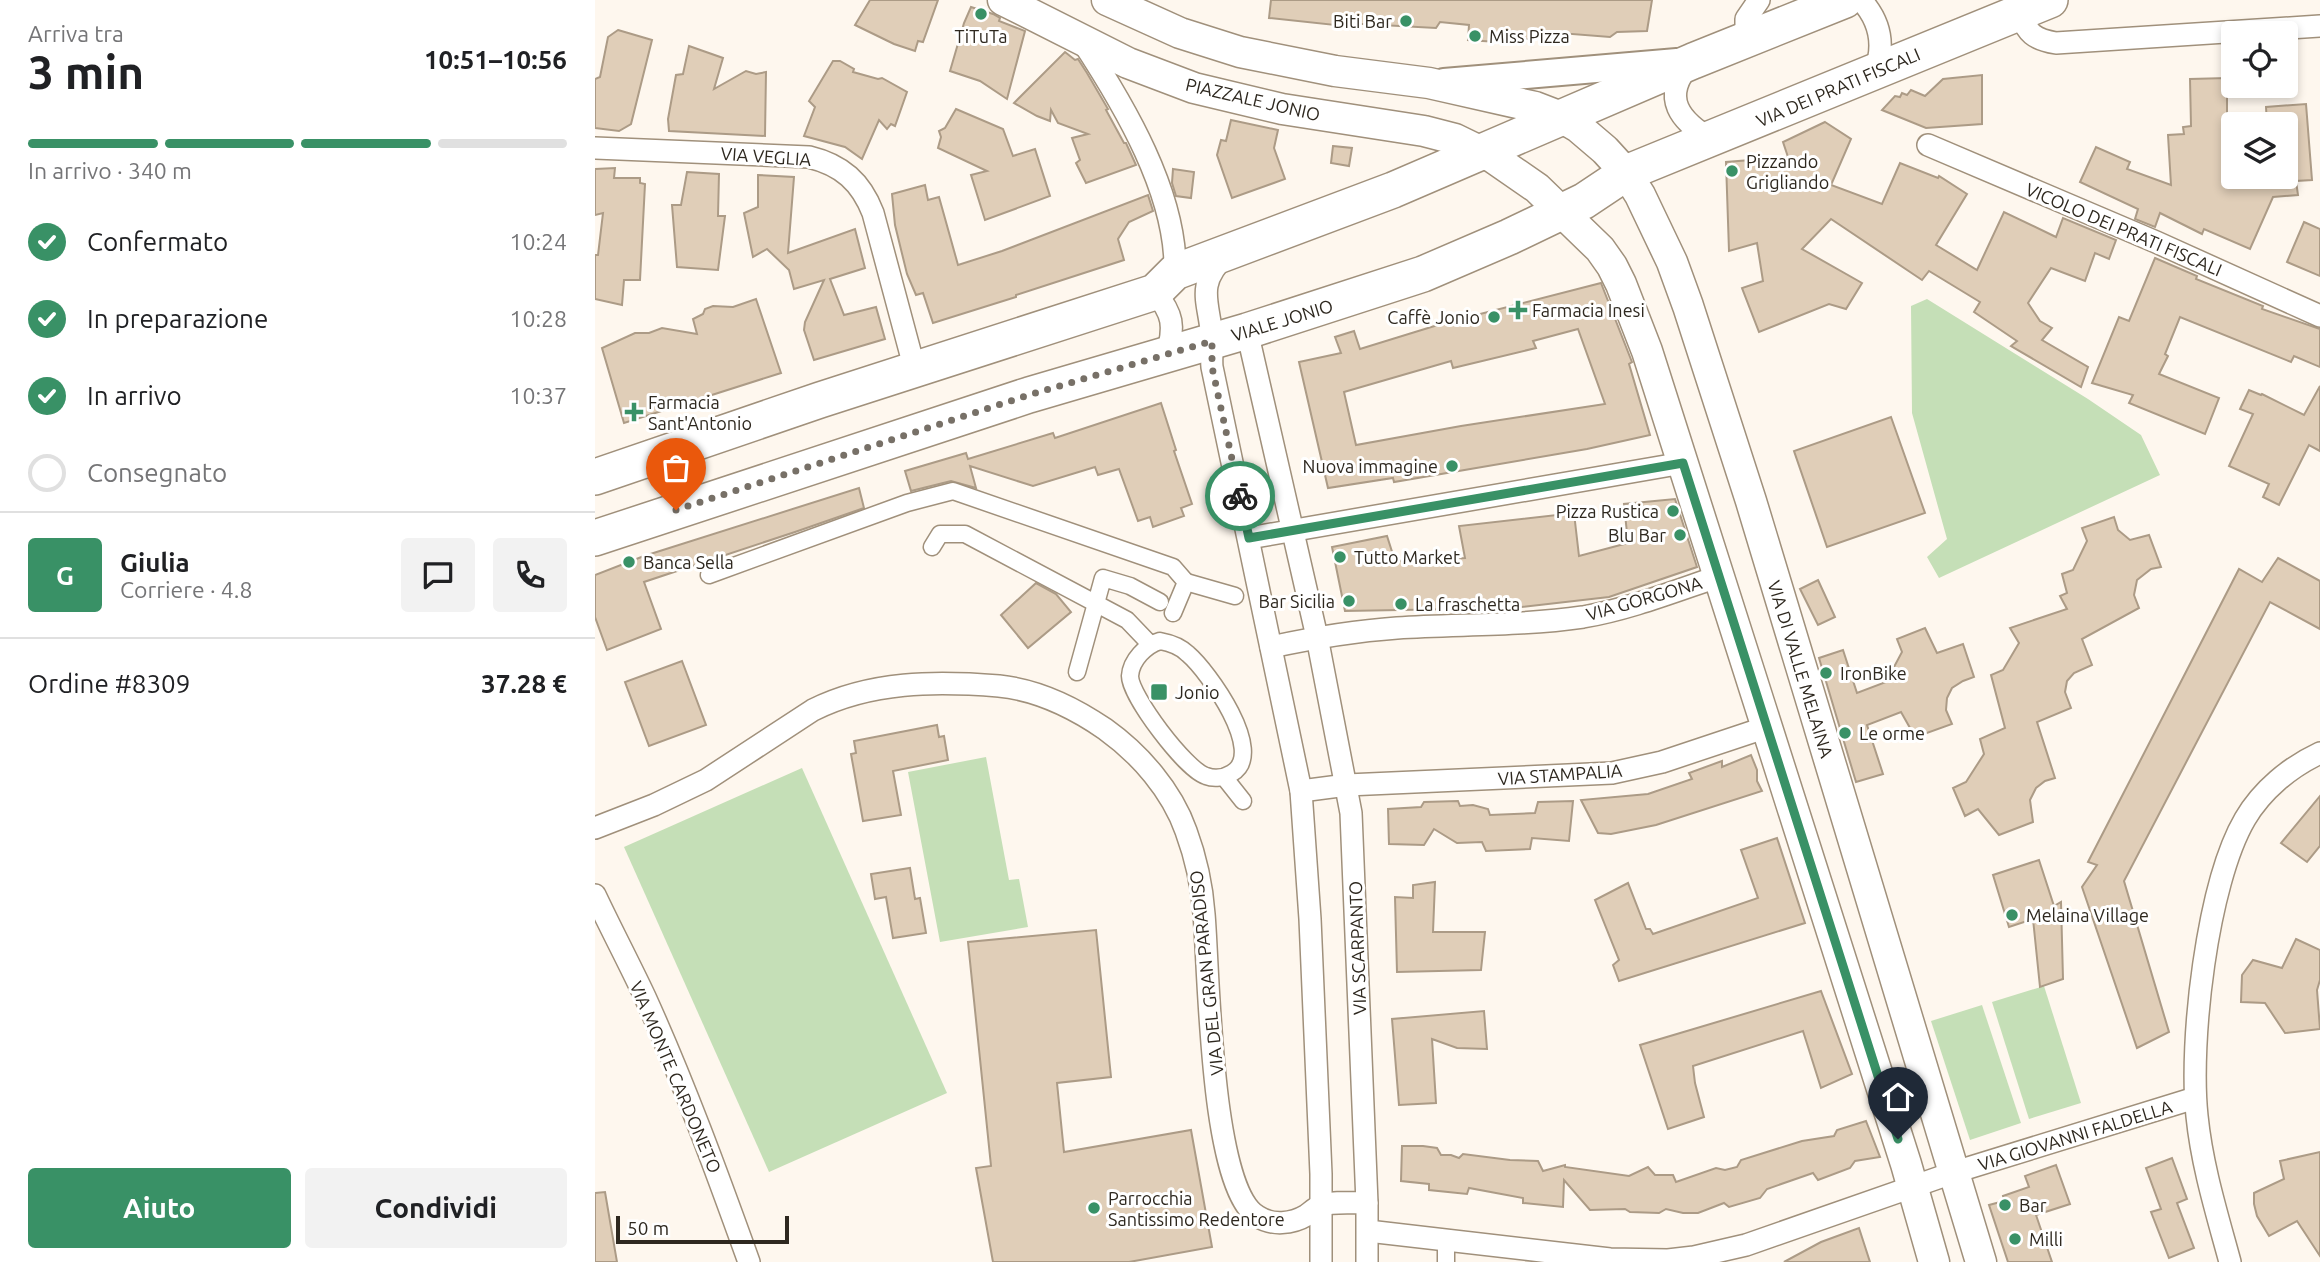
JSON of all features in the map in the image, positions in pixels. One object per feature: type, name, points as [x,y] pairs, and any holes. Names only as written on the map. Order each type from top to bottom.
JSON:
[{"type":"main road","name":"PIAZZALE JONIO","points":[[1003,0],[1155,74],[1213,93],[1282,109],[1425,131],[1455,139],[1481,151],[1537,188],[1563,212]]},
{"type":"main road","points":[[595,477],[915,370],[1165,282],[1231,251],[1393,190],[1693,61],[1845,0]]},
{"type":"main road","name":"VIA DEI PRATI FISCALI","points":[[1626,173],[1875,71],[2029,26],[2050,0]]},
{"type":"main road","points":[[1108,1],[1180,33],[1240,52],[1335,71],[1429,83],[1535,107],[1561,117],[1586,133],[1626,173],[1563,212],[1600,249],[1616,274],[1647,351],[1913,1186],[1934,1262]]},
{"type":"main road","name":"VIA DI VALLE MELAINA","points":[[1626,173],[1640,195],[1672,262],[1688,306],[1751,501],[1981,1262]]},
{"type":"main road","name":"VIALE JONIO","points":[[595,538],[1029,395],[1247,331],[1423,274],[1563,212]]},
{"type":"street","points":[[1746,39],[1745,19],[1759,0]]},
{"type":"street","points":[[1861,0],[1871,13],[1879,31],[1881,51],[1875,71]]},
{"type":"street","points":[[2029,26],[2064,43],[2320,26]]},
{"type":"street","points":[[1079,37],[1128,116],[1149,162],[1172,226],[1176,252],[1165,282],[1167,309],[1172,322],[1167,354]]},
{"type":"street","points":[[1429,83],[1693,61]]},
{"type":"street","points":[[1693,61],[1678,79],[1676,101],[1690,126],[1712,139]]},
{"type":"street","name":"VICOLO DEI PRATI FISCALI","points":[[1928,145],[2156,242],[2320,316]]},
{"type":"street","name":"VIA VEGLIA","points":[[595,148],[809,157],[828,162],[843,170],[863,190],[873,213],[915,370]]},
{"type":"street","points":[[1231,251],[1215,268],[1206,289],[1206,305],[1212,341],[1212,367],[1301,791],[1310,932],[1321,1262]]},
{"type":"street","name":"VIA SCARPANTO","points":[[1247,331],[1317,637],[1347,785],[1352,837],[1367,1262]]},
{"type":"street","points":[[1249,538],[1683,463]]},
{"type":"street","points":[[709,575],[907,503],[953,491],[1154,559],[1173,567],[1186,582],[1235,596]]},
{"type":"street","points":[[932,547],[940,534],[965,534],[1127,620],[1150,644]]},
{"type":"street","name":"VIA GORGONA","points":[[1317,637],[1388,629],[1581,617],[1637,604],[1720,576]]},
{"type":"street","points":[[1077,672],[1103,578],[1130,586],[1166,608],[1186,582]]},
{"type":"street","points":[[1271,647],[1317,637]]},
{"type":"street","points":[[1168,642],[1188,653],[1206,673],[1226,705],[1239,734],[1242,755],[1238,769],[1224,777],[1205,776],[1190,768],[1134,693],[1130,677],[1132,670],[1150,644],[1168,642]]},
{"type":"street","name":"VIA DEL GRAN PARADISO","points":[[595,828],[655,805],[706,780],[813,710],[830,701],[859,692],[917,684],[994,686],[1042,695],[1076,710],[1115,737],[1145,765],[1164,790],[1186,830],[1199,876],[1204,912],[1209,1005],[1226,1151],[1234,1180],[1246,1205],[1258,1217],[1273,1222],[1297,1220],[1321,1205],[1367,1203]]},
{"type":"street","name":"VIA STAMPALIA","points":[[1301,791],[1347,785],[1612,773],[1662,762],[1767,727]]},
{"type":"street","points":[[2230,1262],[2204,1162],[2195,1098],[2201,994],[2216,899],[2228,858],[2245,818],[2264,794],[2286,773],[2320,753]]},
{"type":"street","points":[[1224,777],[1243,801]]},
{"type":"street","name":"VIA MONTE CARDONETO","points":[[595,895],[644,996],[682,1086],[749,1262]]},
{"type":"street","name":"VIA GIOVANNI FALDELLA","points":[[1955,1172],[2195,1098]]},
{"type":"street","points":[[1368,1231],[1447,1240],[1541,1257],[1649,1261],[1746,1254],[1913,1186],[1955,1172]]},
{"type":"street","points":[[1446,1262],[1447,1240]]},
{"type":"green space","points":[[1927,299],[2141,435],[2160,475],[1939,578],[1927,557],[1947,539],[1912,413],[1911,306]]},
{"type":"green space","points":[[986,757],[1009,880],[1019,879],[1028,927],[940,942],[908,772]]},
{"type":"green space","points":[[802,768],[947,1093],[769,1172],[624,847]]},
{"type":"green space","points":[[2044,986],[2081,1103],[2029,1119],[1992,1002]]},
{"type":"green space","points":[[1982,1005],[2021,1123],[1970,1140],[1931,1021]]},
{"type":"building","points":[[870,0],[938,0],[923,42],[918,41],[915,51],[855,25]]},
{"type":"building","points":[[1271,0],[1652,0],[1647,31],[1617,32],[1610,37],[1560,33],[1560,39],[1497,39],[1497,42],[1468,40],[1469,25],[1440,22],[1436,28],[1344,23],[1344,26],[1269,18]]},
{"type":"building","points":[[971,7],[993,14],[1000,18],[999,21],[1025,31],[1007,99],[980,81],[950,71]]},
{"type":"building","points":[[618,30],[652,40],[631,124],[619,131],[595,128],[595,79],[600,77],[608,37]]},
{"type":"building","points":[[689,46],[723,58],[714,89],[746,71],[756,74],[766,72],[765,136],[669,131],[668,119],[676,75],[683,74]]},
{"type":"building","points":[[1065,52],[1075,60],[1078,59],[1087,73],[1136,165],[1086,183],[1076,163],[1080,160],[1072,138],[1088,134],[1058,123],[1051,110],[1050,121],[1014,103]]},
{"type":"building","points":[[833,61],[840,61],[854,69],[853,72],[882,78],[907,92],[895,126],[891,124],[887,129],[879,120],[862,159],[845,147],[804,136],[815,107],[809,101]]},
{"type":"building","points":[[1982,75],[1982,124],[1926,128],[1882,110],[1895,96],[1900,97],[1902,93],[1907,95],[1911,90],[1925,96],[1943,79]]},
{"type":"building","points":[[2221,78],[2221,98],[2227,98],[2227,112],[2221,112],[2221,189],[2297,189],[2298,195],[2273,197],[2250,249],[2204,229],[2202,234],[2160,213],[2155,227],[2135,219],[2138,209],[2080,182],[2096,147],[2130,162],[2127,169],[2171,185],[2168,135],[2184,134],[2183,127],[2191,126],[2190,79]]},
{"type":"building","points":[[2306,104],[2312,180],[2298,181],[2298,112],[2266,112],[2266,107]]},
{"type":"building","points":[[956,109],[1003,129],[1013,156],[1035,149],[1050,196],[985,220],[971,175],[987,171],[938,148],[941,137],[939,131],[945,128]]},
{"type":"building","points":[[1231,120],[1278,130],[1274,148],[1285,179],[1232,198],[1217,155],[1221,140],[1226,141]]},
{"type":"building","points":[[1825,122],[1851,139],[1831,185],[1882,204],[1900,163],[1938,178],[1939,176],[1967,194],[1936,245],[1977,270],[2004,212],[2056,237],[2063,218],[2116,240],[2109,259],[2095,253],[2085,281],[2051,268],[2028,303],[2040,321],[2052,328],[2042,340],[2088,367],[2081,387],[2011,346],[2017,341],[1974,312],[1980,302],[1929,271],[1922,280],[1831,219],[1802,249],[1862,283],[1846,309],[1829,304],[1759,332],[1742,288],[1763,281],[1757,243],[1729,251],[1726,162],[1788,157],[1783,142]]},
{"type":"building","points":[[1333,146],[1352,148],[1349,166],[1331,163]]},
{"type":"building","points":[[615,168],[614,178],[640,178],[640,183],[645,184],[640,280],[624,280],[622,305],[595,299],[595,255],[598,255],[603,213],[595,215],[595,169]]},
{"type":"building","points":[[1173,169],[1194,172],[1191,198],[1176,196],[1172,183]]},
{"type":"building","points":[[687,172],[719,174],[718,216],[725,216],[718,270],[677,267],[672,205],[681,205]]},
{"type":"building","points":[[758,175],[794,177],[788,253],[855,229],[865,268],[830,279],[844,315],[876,307],[885,339],[814,360],[804,330],[805,322],[824,280],[794,289],[789,270],[767,249],[753,257],[744,213],[758,207]]},
{"type":"building","points":[[925,185],[928,200],[939,197],[958,265],[1148,195],[1153,211],[1129,222],[1118,239],[1124,260],[933,323],[923,293],[916,295],[907,274],[895,225],[892,194]]},
{"type":"building","points":[[2304,222],[2320,229],[2320,276],[2287,262]]},
{"type":"building","points":[[2155,258],[2197,276],[2196,279],[2263,306],[2262,309],[2320,329],[2320,367],[2294,356],[2291,362],[2180,317],[2165,354],[2168,356],[2159,374],[2219,398],[2205,434],[2129,403],[2133,395],[2092,383],[2119,317],[2129,321]]},
{"type":"building","points":[[1601,283],[1632,362],[1629,364],[1650,435],[1587,449],[1394,482],[1393,478],[1328,488],[1299,362],[1341,353],[1335,337],[1354,331],[1360,349],[1441,324]],"holes":[[[1578,329],[1605,404],[1356,445],[1344,392],[1451,361],[1453,368],[1536,348],[1533,341]]]},
{"type":"building","points":[[756,299],[781,373],[624,423],[602,348],[635,333],[649,333],[662,328],[697,334],[693,319],[703,314],[705,309],[713,306],[733,307]]},
{"type":"building","points":[[2320,386],[2320,451],[2309,445],[2279,505],[2263,497],[2269,484],[2229,466],[2253,414],[2240,409],[2249,390],[2304,415]]},
{"type":"building","points":[[1161,403],[1192,504],[1181,508],[1184,516],[1153,527],[1150,517],[1138,521],[1119,469],[1098,475],[1095,467],[1033,486],[970,466],[976,488],[951,481],[911,491],[905,471],[966,453],[968,459],[1053,433],[1055,438]]},
{"type":"building","points":[[1891,417],[1925,513],[1827,547],[1794,451]]},
{"type":"building","points":[[859,488],[864,508],[644,582],[661,629],[607,650],[595,617],[595,575],[644,556]]},
{"type":"building","points":[[1675,499],[1697,567],[1609,597],[1512,608],[1345,611],[1332,547],[1387,536],[1395,561],[1465,558],[1459,526],[1574,513],[1579,556],[1628,543],[1624,504]]},
{"type":"building","points":[[2114,517],[2118,530],[2130,540],[2149,535],[2161,567],[2151,569],[2137,580],[2134,595],[2139,608],[2082,639],[2092,665],[2074,673],[2067,681],[2065,692],[2071,708],[2037,722],[2055,778],[2036,788],[2030,800],[2033,822],[1999,835],[1978,809],[1965,816],[1953,788],[1966,782],[1984,754],[1980,739],[2005,728],[1991,675],[2003,670],[2019,643],[2010,628],[2067,609],[2060,596],[2067,593],[2062,574],[2073,570],[2087,541],[2082,528]]},
{"type":"building","points":[[2278,558],[2320,581],[2320,629],[2270,602],[2124,881],[2169,1032],[2137,1048],[2082,887],[2097,865],[2088,862],[2239,569],[2262,582]]},
{"type":"building","points":[[1818,580],[1835,617],[1818,625],[1800,589]]},
{"type":"building","points":[[1036,583],[1056,594],[1071,612],[1028,648],[1001,615]]},
{"type":"building","points":[[1925,628],[1937,653],[1963,644],[1974,677],[1952,688],[1947,698],[1946,710],[1952,724],[1913,738],[1901,712],[1867,725],[1883,774],[1856,782],[1819,658],[1843,650],[1857,693],[1886,682],[1902,652],[1897,639]]},
{"type":"building","points":[[682,661],[706,725],[649,746],[625,682]]},
{"type":"building","points":[[937,725],[939,737],[944,736],[948,760],[893,771],[901,815],[863,821],[851,754],[856,753],[854,741]]},
{"type":"building","points":[[1751,755],[1762,791],[1656,825],[1611,834],[1598,833],[1581,800],[1648,794],[1692,779],[1689,773],[1722,761],[1722,767]]},
{"type":"building","points":[[2320,796],[2320,846],[2307,862],[2281,843]]},
{"type":"building","points":[[1458,801],[1460,806],[1473,805],[1488,809],[1490,815],[1535,813],[1538,802],[1573,801],[1569,841],[1532,838],[1530,849],[1486,851],[1482,842],[1457,843],[1434,829],[1424,845],[1389,844],[1388,809],[1421,807],[1424,802]]},
{"type":"building","points":[[1777,838],[1805,923],[1619,981],[1613,965],[1619,960],[1595,900],[1628,883],[1646,929],[1650,929],[1653,934],[1758,898],[1741,850]]},
{"type":"building","points":[[2039,860],[2054,906],[2061,902],[2063,979],[2040,987],[2033,919],[2009,927],[1993,875]]},
{"type":"building","points":[[910,868],[915,899],[920,898],[926,933],[893,938],[886,897],[875,899],[871,874]]},
{"type":"building","points":[[1435,882],[1433,932],[1485,932],[1481,970],[1397,972],[1395,897],[1413,898],[1413,885]]},
{"type":"building","points":[[1096,930],[1111,1077],[1057,1083],[1064,1152],[1191,1130],[1212,1247],[1129,1262],[993,1262],[976,1168],[991,1166],[968,942]]},
{"type":"building","points":[[2296,939],[2320,950],[2320,980],[2317,990],[2320,1029],[2285,1033],[2265,1003],[2241,1002],[2242,975],[2253,960],[2282,968]]},
{"type":"building","points":[[1821,991],[1852,1074],[1821,1088],[1803,1031],[1693,1066],[1704,1117],[1668,1129],[1640,1045]]},
{"type":"building","points":[[1484,1011],[1487,1049],[1457,1048],[1432,1039],[1436,1103],[1399,1105],[1392,1019]]},
{"type":"building","points":[[1866,1121],[1880,1157],[1855,1161],[1850,1168],[1818,1180],[1813,1173],[1767,1189],[1760,1198],[1729,1207],[1724,1203],[1698,1213],[1666,1209],[1659,1213],[1630,1212],[1625,1209],[1590,1210],[1564,1180],[1563,1207],[1523,1203],[1523,1198],[1469,1188],[1467,1194],[1429,1190],[1429,1184],[1401,1181],[1402,1146],[1423,1146],[1437,1148],[1441,1155],[1459,1158],[1463,1154],[1538,1161],[1543,1171],[1565,1165],[1629,1176],[1648,1167],[1655,1175],[1673,1175],[1676,1182],[1716,1168],[1725,1170],[1737,1167],[1741,1160],[1802,1141],[1834,1136],[1837,1130]]},
{"type":"building","points":[[2320,1152],[2320,1256],[2297,1221],[2269,1236],[2257,1216],[2254,1193],[2284,1179],[2280,1161]]},
{"type":"building","points":[[2172,1158],[2187,1199],[2177,1203],[2194,1248],[2169,1258],[2151,1212],[2161,1209],[2146,1168]]},
{"type":"building","points":[[2056,1165],[2070,1204],[2036,1215],[2052,1262],[2008,1262],[1989,1205],[2004,1201],[2003,1196],[2029,1187],[2025,1176]]},
{"type":"building","points":[[605,1192],[617,1262],[595,1262],[595,1193]]},
{"type":"building","points":[[1859,1228],[1870,1262],[1784,1262],[1821,1242]]},
{"type":"way so far","points":[[676,510],[1029,395],[1212,341],[1212,367],[1240,496]]},
{"type":"place","name":"TiTuTa","points":[[981,14]]},
{"type":"place","name":"Biti Bar","points":[[1406,21]]},
{"type":"place","name":"Miss Pizza","points":[[1475,36]]},
{"type":"place","name":"Pizzando Grigliando","points":[[1732,171]]},
{"type":"place","name":"Farmacia Inesi","points":[[1518,310]]},
{"type":"place","name":"Caffè Jonio","points":[[1494,317]]},
{"type":"place","name":"Farmacia Sant'Antonio","points":[[634,412]]},
{"type":"place","name":"Nuova immagine","points":[[1452,466]]},
{"type":"place","name":"Pizza Rustica","points":[[1673,511]]},
{"type":"place","name":"Blu Bar","points":[[1680,535]]},
{"type":"place","name":"Tutto Market","points":[[1340,557]]},
{"type":"place","name":"Banca Sella","points":[[629,562]]},
{"type":"place","name":"Bar Sicilia","points":[[1349,601]]},
{"type":"place","name":"La fraschetta","points":[[1401,604]]},
{"type":"place","name":"IronBike","points":[[1826,673]]},
{"type":"place","name":"Jonio","points":[[1159,692]]},
{"type":"place","name":"Le orme","points":[[1845,733]]},
{"type":"place","name":"Melaina Village","points":[[2012,915]]},
{"type":"place","name":"Bar","points":[[2005,1205]]},
{"type":"place","name":"Parrocchia Santissimo Redentore","points":[[1094,1208]]},
{"type":"place","name":"Milli","points":[[2015,1239]]},
{"type":"route","points":[[1240,496],[1249,538],[1683,463],[1898,1139]]}]
